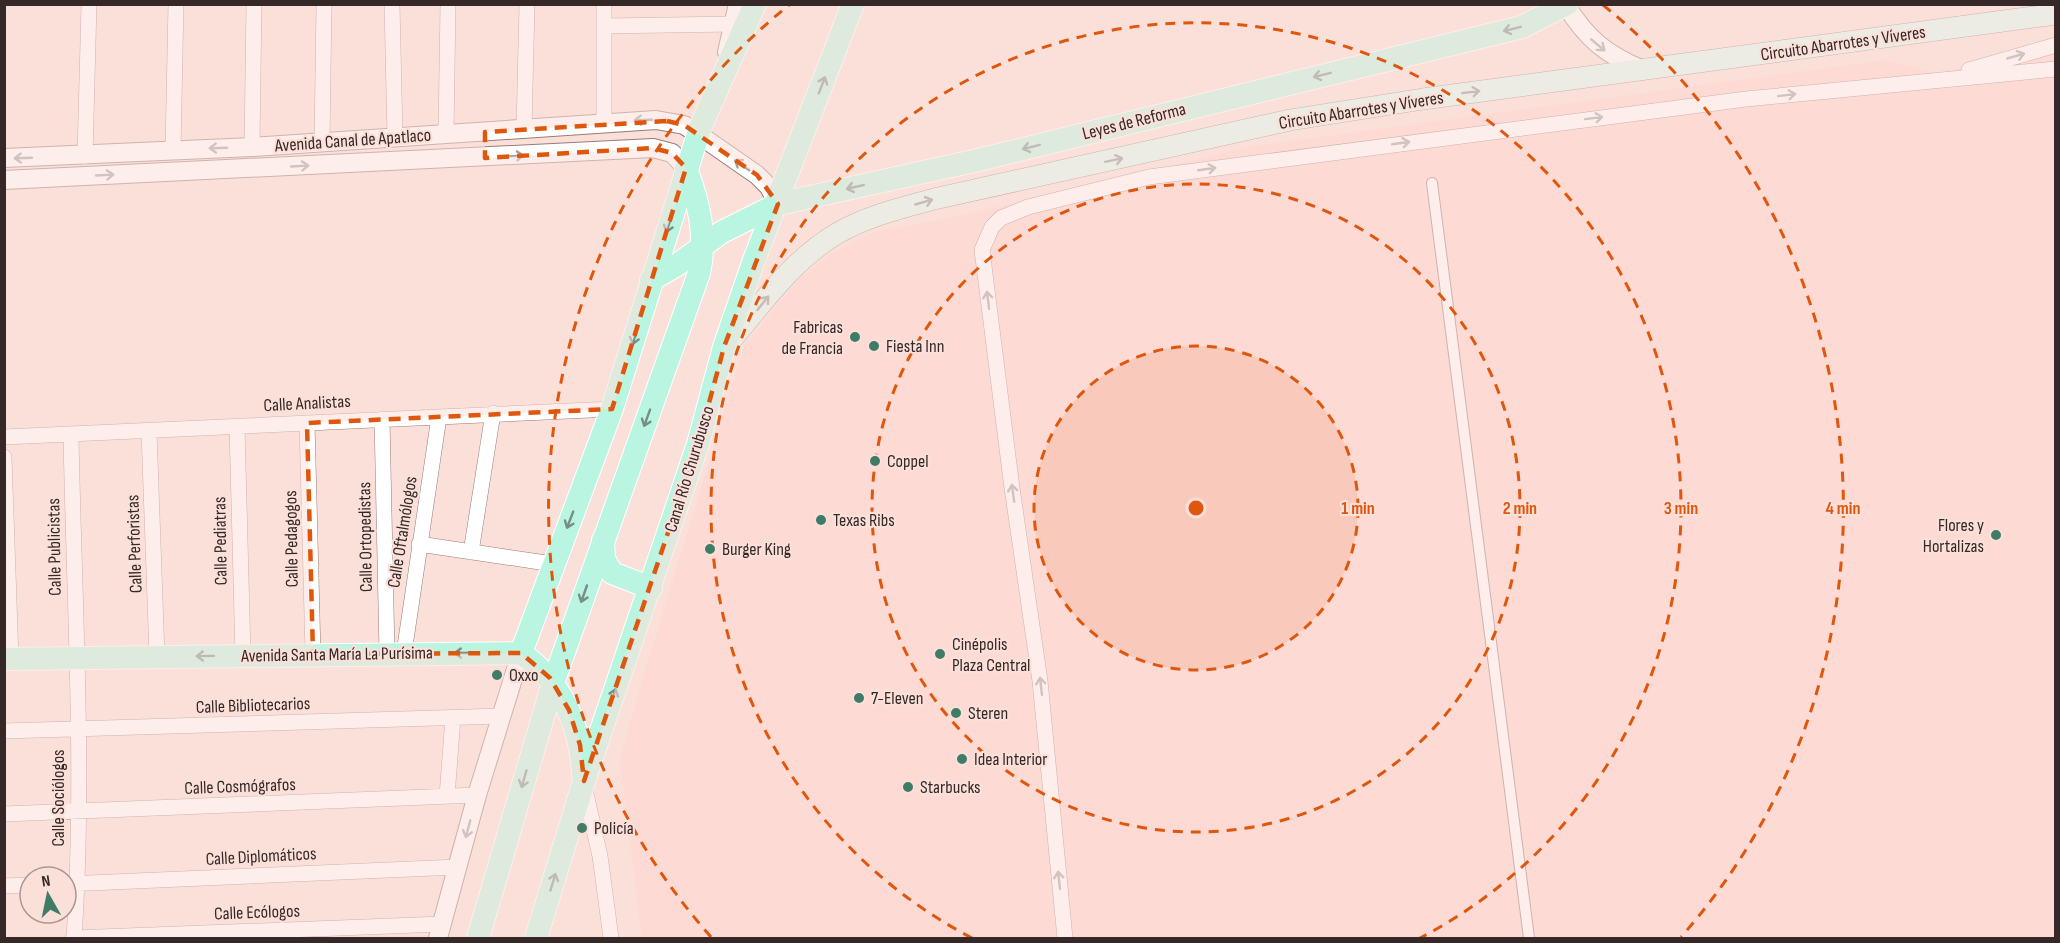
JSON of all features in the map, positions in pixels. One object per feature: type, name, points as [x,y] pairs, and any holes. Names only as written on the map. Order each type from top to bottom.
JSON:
[{"type":"main road","points":[[584,781],[576,727],[553,683],[537,664],[521,653],[612,409],[698,134],[755,4]]},
{"type":"main road","name":"Canal Río Churubusco","points":[[536,939],[584,781],[698,444],[724,347],[754,260],[778,204],[853,4]]},
{"type":"main road","name":"Leyes de Reforma","points":[[651,280],[677,265],[704,243],[778,204],[985,158],[1522,27],[1566,5]]},
{"type":"main road","name":"Circuito Abarrotes y Víveres","points":[[724,347],[774,288],[811,252],[839,233],[883,214],[934,199],[1290,120],[1423,99],[2055,14]]},
{"type":"main road","points":[[478,939],[553,683],[695,286],[704,243],[698,203],[687,168]]},
{"type":"main road","points":[[603,539],[604,559],[612,573],[651,588]]},
{"type":"main road","name":"Avenida Santa María La Purísima","points":[[8,659],[521,653]]},
{"type":"street","points":[[85,156],[89,4]]},
{"type":"street","points":[[173,150],[176,4]]},
{"type":"street","points":[[252,147],[254,4]]},
{"type":"street","points":[[322,142],[324,4]]},
{"type":"street","points":[[392,4],[395,138]]},
{"type":"street","points":[[446,134],[448,4]]},
{"type":"street","points":[[524,130],[527,4]]},
{"type":"street","points":[[604,4],[604,123]]},
{"type":"street","points":[[720,85],[738,4]]},
{"type":"street","points":[[1566,5],[1585,33],[1599,47],[1643,70]]},
{"type":"street","points":[[604,26],[733,24]]},
{"type":"street","points":[[1940,78],[2055,45]]},
{"type":"street","points":[[1065,939],[1040,681],[1012,488],[982,250],[992,227],[1001,218],[1028,207],[1149,177],[1723,102],[1940,78],[2055,69]]},
{"type":"street","name":"Avenida Canal de Apatlaco","points":[[4,158],[252,147],[604,123],[667,121],[684,125],[763,180],[778,204]]},
{"type":"street","points":[[485,132],[485,158]]},
{"type":"street","name":"Avenida Canal de Apatlaco","points":[[4,180],[653,148],[672,153],[687,168]]},
{"type":"street","points":[[1432,183],[1529,939]]},
{"type":"street","name":"Calle Analistas","points":[[4,437],[612,409]]},
{"type":"street","points":[[471,552],[493,413]]},
{"type":"street","name":"Calle Oftalmólogos","points":[[396,653],[419,544],[440,417]]},
{"type":"street","name":"Calle Ortopedistas","points":[[382,419],[396,653]]},
{"type":"street","name":"Calle Pedagogos","points":[[307,423],[313,654]]},
{"type":"street","name":"Calle Pediatras","points":[[237,426],[243,655]]},
{"type":"street","name":"Calle Perforistas","points":[[149,430],[157,656]]},
{"type":"street","name":"Calle Publicistas","points":[[71,435],[76,658]]},
{"type":"street","points":[[4,457],[8,659]]},
{"type":"street","points":[[419,544],[553,564]]},
{"type":"street","points":[[441,931],[477,795],[521,653]]},
{"type":"street","name":"Calle Sociólogos","points":[[74,865],[78,813],[76,658]]},
{"type":"street","name":"Calle Bibliotecarios","points":[[4,731],[502,716]]},
{"type":"street","points":[[447,796],[453,718]]},
{"type":"street","points":[[584,781],[600,856],[611,939]]},
{"type":"street","name":"Calle Cosmógrafos","points":[[4,814],[78,813],[477,795]]},
{"type":"street","name":"Calle Diplomáticos","points":[[78,884],[458,867]]},
{"type":"street","name":"Calle Ecólogos","points":[[74,939],[441,931]]},
{"type":"highlighted area","points":[[667,121],[684,125],[757,175],[778,204],[724,347],[698,444],[584,781],[580,745],[569,710],[550,678],[521,653],[313,654],[307,423],[612,409],[686,168],[672,153],[653,148],[485,158],[485,132]]},
{"type":"shaded area","points":[[2055,40],[2055,938],[642,938],[620,760],[641,684],[744,347],[799,279],[833,253],[871,233],[963,215],[1253,146],[1886,60],[1939,74]]},
{"type":"place","name":"Fabricas de Francia","points":[[855,337]]},
{"type":"place","name":"Fiesta Inn","points":[[874,346]]},
{"type":"place","name":"Coppel","points":[[875,461]]},
{"type":"place","name":"Texas Ribs","points":[[821,520]]},
{"type":"place","name":"Flores y Hortalizas","points":[[1996,535]]},
{"type":"place","name":"Burger King","points":[[710,549]]},
{"type":"place","name":"Cinépolis Plaza Central","points":[[940,654]]},
{"type":"place","name":"Oxxo","points":[[497,675]]},
{"type":"place","name":"7-Eleven","points":[[859,698]]},
{"type":"place","name":"Steren","points":[[956,713]]},
{"type":"place","name":"Idea Interior","points":[[962,759]]},
{"type":"place","name":"Starbucks","points":[[908,787]]},
{"type":"place","name":"Policía","points":[[582,828]]}]
